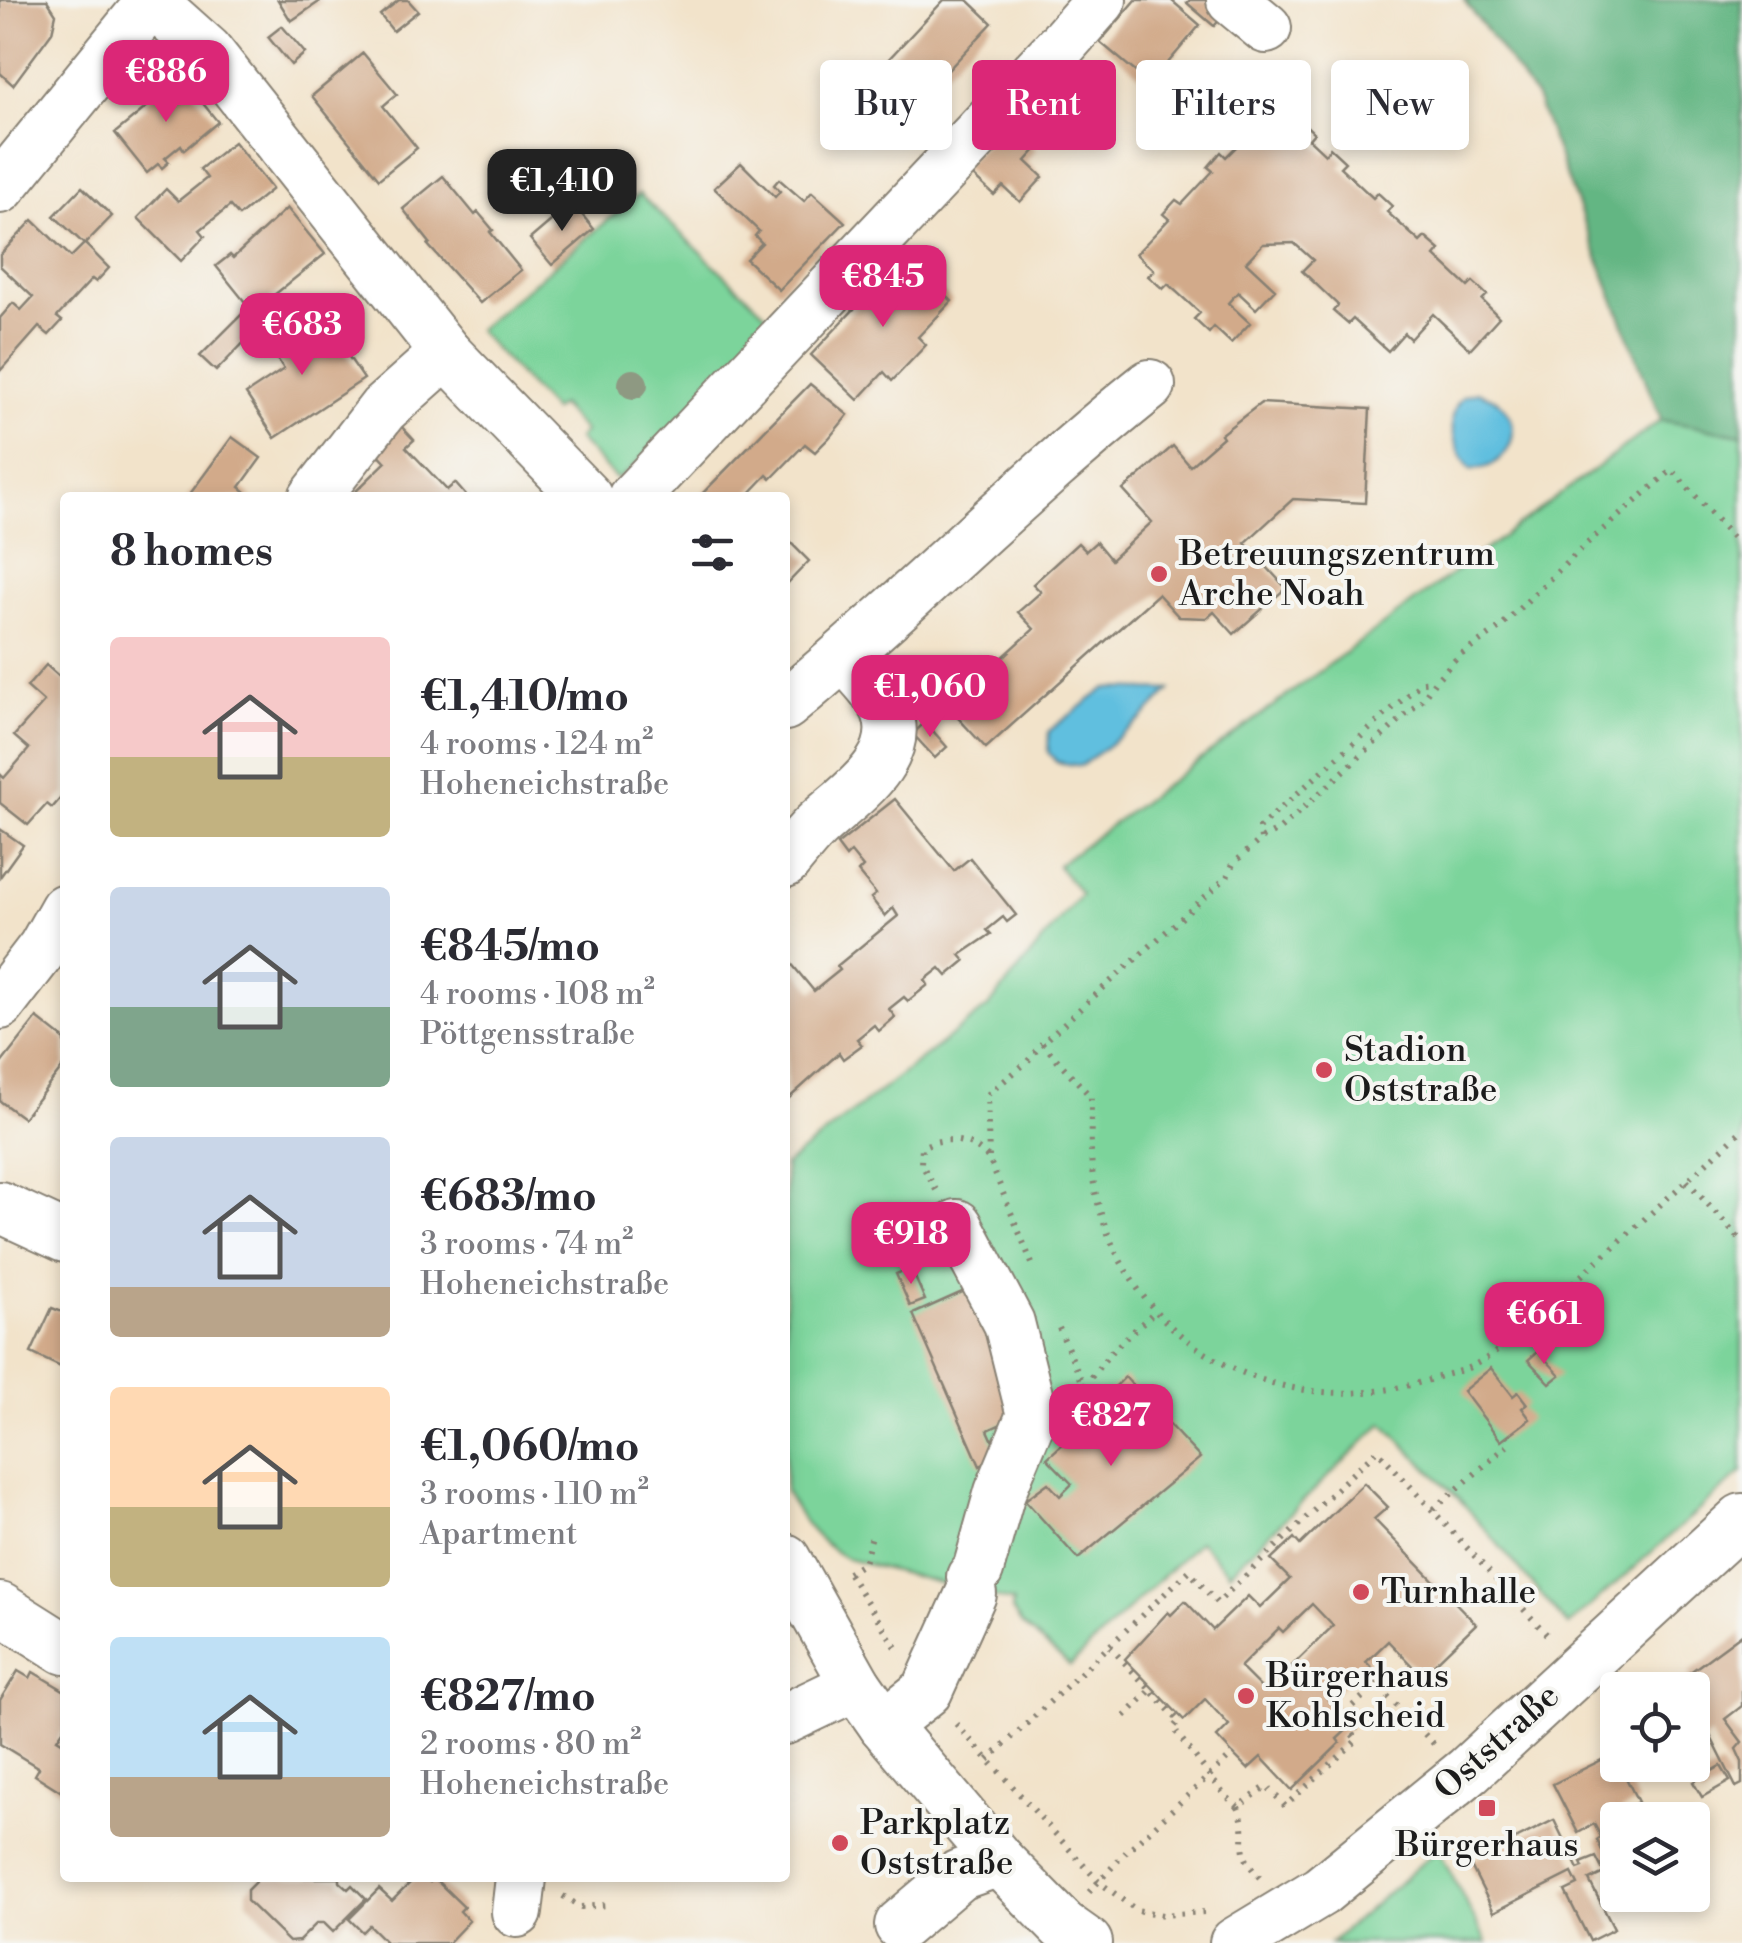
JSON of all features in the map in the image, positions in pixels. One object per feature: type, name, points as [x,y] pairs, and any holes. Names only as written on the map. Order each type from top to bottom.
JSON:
[{"type":"street","points":[[0,188],[152,0],[207,51],[446,353],[581,492]]},
{"type":"street","points":[[639,492],[1100,0]]},
{"type":"street","points":[[319,492],[383,409],[446,353]]},
{"type":"street","points":[[790,701],[1080,440],[1150,385]]},
{"type":"street","points":[[790,856],[813,829],[869,778],[885,756],[891,730],[886,708],[844,656]]},
{"type":"street","points":[[0,1004],[43,948],[60,918]]},
{"type":"street","points":[[0,1207],[60,1236]]},
{"type":"street","points":[[790,1717],[870,1705],[927,1691],[978,1570],[1000,1492],[1032,1414],[1008,1323],[957,1225]]},
{"type":"street","name":"Oststraße","points":[[1225,1927],[1322,1891],[1469,1770],[1742,1520]]},
{"type":"street","points":[[790,1568],[870,1705],[998,1861],[1063,1926],[1087,1943]]},
{"type":"street","points":[[0,1608],[60,1646]]},
{"type":"street","points":[[900,1925],[960,1876],[998,1861]]},
{"type":"path","points":[[989,1160],[987,1095],[1227,877],[1233,864],[1260,839],[1280,829],[1343,774],[1421,701],[1434,681],[1458,658],[1497,630],[1586,544],[1672,470],[1733,538],[1742,540]]},
{"type":"path","points":[[1260,839],[1259,828],[1422,682],[1434,681]]},
{"type":"path","points":[[1042,1043],[1091,1097],[1093,1176],[1099,1206],[1122,1260],[1156,1311],[1180,1335],[1218,1361],[1276,1386],[1304,1392],[1382,1391],[1422,1383],[1474,1365],[1516,1335],[1742,1130]]},
{"type":"path","points":[[1687,1181],[1742,1242]]},
{"type":"path","points":[[1111,1352],[1156,1311]]},
{"type":"path","points":[[1434,1509],[1506,1446]]},
{"type":"path","points":[[988,1760],[1190,1571],[1217,1603],[1376,1450],[1558,1646]]},
{"type":"path","points":[[848,1572],[864,1563],[872,1536]]},
{"type":"path","points":[[1110,1647],[1179,1721],[1172,1728],[1238,1807],[1242,1815],[1243,1857],[1251,1869]]},
{"type":"path","points":[[1366,1674],[1442,1752]]},
{"type":"path","points":[[1238,1807],[1267,1786],[1285,1806],[1357,1740],[1350,1733],[1363,1721],[1351,1708],[1378,1684]]},
{"type":"path","points":[[927,1691],[1098,1882],[1136,1910],[1225,1927]]},
{"type":"path","points":[[1125,1716],[1150,1692]]},
{"type":"path","points":[[1098,1882],[1233,1754]]},
{"type":"path","points":[[581,1907],[608,1905]]},
{"type":"green space","points":[[1464,0],[1742,0],[1742,435],[1661,420],[1536,98]]},
{"type":"green space","points":[[639,194],[778,325],[628,472],[616,479],[578,439],[584,432],[560,405],[553,411],[477,330]]},
{"type":"green space","name":"Stadion Oststraße","points":[[1661,420],[1742,435],[1742,1472],[1568,1626],[1462,1502],[1383,1423],[1229,1573],[1199,1541],[1070,1666],[1022,1625],[1012,1610],[1013,1602],[847,1559],[827,1546],[797,1512],[790,1500],[790,1161],[989,1006],[1081,894],[1057,865]]},
{"type":"green space","points":[[1438,1849],[1487,1943],[1330,1943]]},
{"type":"water","points":[[1477,392],[1497,400],[1508,412],[1512,435],[1503,456],[1483,468],[1470,469],[1456,442],[1452,423],[1463,396]]},
{"type":"water","points":[[1106,688],[1170,690],[1142,719],[1081,766],[1057,762],[1048,752],[1049,731]]},
{"type":"building","points":[[0,0],[47,0],[56,14],[52,32],[13,85],[0,73]]},
{"type":"building","points":[[278,0],[322,0],[291,21]]},
{"type":"building","points":[[399,0],[408,0],[418,11],[393,31],[380,15]]},
{"type":"building","points":[[944,0],[968,0],[992,23],[952,66],[952,60],[888,60]]},
{"type":"building","points":[[1136,0],[1171,0],[1200,25],[1170,60],[1136,60],[1136,72],[1100,42]]},
{"type":"building","points":[[1210,0],[1226,13],[1214,26],[1187,3]]},
{"type":"building","points":[[282,26],[305,53],[291,65],[268,37]]},
{"type":"building","points":[[363,53],[397,94],[383,106],[417,148],[379,179],[312,96]]},
{"type":"building","points":[[179,74],[218,122],[184,150],[181,145],[165,158],[169,162],[162,168],[158,164],[147,173],[115,133]]},
{"type":"building","points":[[1311,141],[1325,154],[1330,148],[1345,162],[1340,167],[1373,198],[1378,193],[1392,206],[1387,212],[1420,242],[1425,237],[1440,250],[1435,256],[1468,287],[1473,282],[1487,295],[1482,300],[1499,317],[1470,349],[1433,314],[1410,339],[1404,333],[1388,351],[1353,319],[1348,324],[1333,311],[1338,305],[1302,271],[1313,260],[1294,243],[1263,244],[1246,262],[1275,289],[1256,309],[1238,292],[1228,303],[1250,323],[1231,343],[1214,327],[1209,333],[1194,319],[1200,313],[1168,284],[1163,289],[1148,276],[1154,270],[1136,254],[1169,219],[1163,214],[1176,200],[1182,204],[1213,171],[1208,167],[1221,152],[1226,157],[1233,150],[1311,150]]},
{"type":"building","points":[[234,142],[272,189],[239,216],[230,206],[200,230],[205,236],[181,261],[138,218],[166,189],[178,201],[207,178],[200,169]]},
{"type":"building","points":[[979,150],[1036,150],[1026,161],[1043,177],[1020,202],[1003,186],[994,195],[963,167]]},
{"type":"building","points":[[741,163],[775,197],[780,191],[774,185],[779,179],[804,201],[812,192],[845,222],[779,290],[746,259],[762,243],[755,236],[759,231],[714,188]]},
{"type":"building","points":[[443,176],[475,215],[478,212],[493,230],[490,232],[521,270],[480,303],[428,245],[403,209]]},
{"type":"building","points":[[82,187],[112,216],[85,244],[109,268],[96,282],[92,279],[57,317],[62,321],[49,335],[39,327],[0,371],[0,318],[13,303],[21,310],[33,297],[0,266],[0,255],[33,220],[71,257],[84,244],[54,216]]},
{"type":"building","points":[[572,203],[594,229],[552,265],[530,239]]},
{"type":"building","points":[[287,208],[325,254],[253,312],[216,266],[230,255],[233,258]]},
{"type":"building","points":[[904,256],[952,301],[918,337],[926,345],[892,381],[884,372],[858,400],[811,355]]},
{"type":"building","points":[[241,315],[256,330],[216,371],[200,356]]},
{"type":"building","points":[[280,319],[286,327],[294,321],[313,350],[334,335],[364,379],[275,438],[246,394],[284,369],[265,341],[273,335],[268,327]]},
{"type":"building","points":[[810,384],[848,415],[815,452],[805,444],[771,479],[767,475],[751,492],[704,492]]},
{"type":"building","name":"Betreuungszentrum Arche Noah","points":[[1261,403],[1370,409],[1365,503],[1293,499],[1245,543],[1286,588],[1234,634],[1214,612],[1207,618],[1179,617],[1158,594],[986,748],[948,707],[1034,629],[1018,612],[1041,592],[1033,584],[1078,543],[1086,551],[1096,542],[1111,560],[1152,522],[1123,490],[1173,446],[1190,466],[1223,437],[1221,434]]},
{"type":"building","points":[[400,425],[414,440],[406,447],[447,490],[455,483],[463,492],[355,492],[386,462],[374,449]]},
{"type":"building","points":[[232,437],[261,458],[240,487],[246,492],[191,492]]},
{"type":"building","points":[[790,542],[809,561],[790,581]]},
{"type":"building","points":[[46,665],[60,677],[60,799],[52,808],[47,804],[28,825],[0,803],[0,774],[4,778],[29,749],[14,736],[44,702],[27,687]]},
{"type":"building","points":[[925,722],[947,747],[935,758],[913,734]]},
{"type":"building","points":[[895,799],[954,871],[970,858],[1016,915],[1007,922],[1003,917],[987,930],[991,934],[960,955],[965,961],[947,976],[940,968],[925,980],[928,985],[908,1001],[904,997],[889,1009],[895,1017],[879,1031],[874,1025],[857,1039],[862,1045],[843,1059],[839,1053],[790,1097],[790,962],[814,991],[840,970],[837,966],[898,916],[893,908],[885,916],[871,898],[876,894],[858,872],[863,867],[851,852],[846,857],[837,845]]},
{"type":"building","points":[[0,829],[23,845],[0,877]]},
{"type":"building","points":[[37,1018],[60,1036],[60,1070],[23,1118],[0,1101],[0,1065]]},
{"type":"building","points":[[903,1213],[917,1242],[887,1256],[874,1226]]},
{"type":"building","points":[[911,1268],[925,1300],[910,1306],[896,1274]]},
{"type":"building","points":[[969,1289],[1025,1413],[988,1430],[1000,1457],[980,1466],[913,1314]]},
{"type":"building","points":[[52,1308],[60,1311],[60,1367],[31,1353]]},
{"type":"building","points":[[1538,1351],[1560,1375],[1550,1383],[1528,1360]]},
{"type":"building","points":[[1491,1368],[1513,1396],[1518,1392],[1527,1404],[1522,1408],[1530,1419],[1501,1441],[1463,1391]]},
{"type":"building","points":[[1125,1377],[1200,1458],[1078,1559],[1025,1500],[1048,1483],[1060,1496],[1072,1484],[1047,1458],[1095,1415],[1091,1410]]},
{"type":"building","points":[[1364,1483],[1388,1507],[1374,1519],[1476,1624],[1422,1676],[1388,1641],[1366,1662],[1372,1668],[1360,1680],[1354,1674],[1328,1699],[1352,1725],[1337,1739],[1340,1743],[1292,1790],[1261,1757],[1248,1769],[1233,1754],[1217,1737],[1229,1725],[1205,1699],[1184,1720],[1125,1659],[1168,1612],[1171,1615],[1185,1601],[1213,1630],[1248,1596],[1260,1608],[1290,1579],[1271,1560],[1294,1538],[1300,1545]],"holes":[[[1312,1604],[1333,1626],[1265,1692],[1240,1667],[1279,1628],[1283,1632]]]},
{"type":"building","points":[[1742,1634],[1742,1706],[1725,1719],[1742,1742],[1736,1749],[1742,1762],[1742,1784],[1736,1787],[1710,1735],[1710,1672],[1690,1672]]},
{"type":"building","points":[[18,1671],[30,1678],[33,1672],[60,1688],[57,1739],[60,1791],[35,1775],[39,1768],[0,1744],[0,1700]]},
{"type":"building","points":[[1600,1761],[1600,1782],[1628,1782],[1638,1802],[1600,1802],[1600,1835],[1594,1824],[1578,1833],[1553,1784]]},
{"type":"building","points":[[1721,1766],[1730,1781],[1702,1797],[1693,1782],[1710,1782],[1710,1772]]},
{"type":"building","points":[[1554,1820],[1578,1869],[1583,1867],[1581,1863],[1596,1857],[1600,1875],[1589,1880],[1600,1902],[1600,1912],[1605,1912],[1614,1929],[1590,1941],[1565,1891],[1578,1885],[1572,1873],[1494,1912],[1469,1862]]},
{"type":"building","points":[[255,1882],[340,1882],[348,1889],[352,1885],[366,1899],[333,1932],[324,1923],[317,1923],[299,1941],[289,1942],[247,1901],[247,1890]]},
{"type":"building","points":[[411,1882],[438,1882],[464,1907],[460,1911],[469,1921],[448,1943],[387,1943],[369,1925],[362,1932],[349,1919],[379,1889],[392,1901]]},
{"type":"place","name":"Betreuungszentrum Arche Noah","points":[[1159,574]]},
{"type":"place","name":"Stadion Oststraße","points":[[1324,1070]]},
{"type":"place","name":"Turnhalle","points":[[1361,1592]]},
{"type":"place","name":"Bürgerhaus Kohlscheid","points":[[1246,1696]]},
{"type":"place","name":"Bürgerhaus","points":[[1487,1808]]},
{"type":"place","name":"Parkplatz Oststraße","points":[[840,1843]]}]
